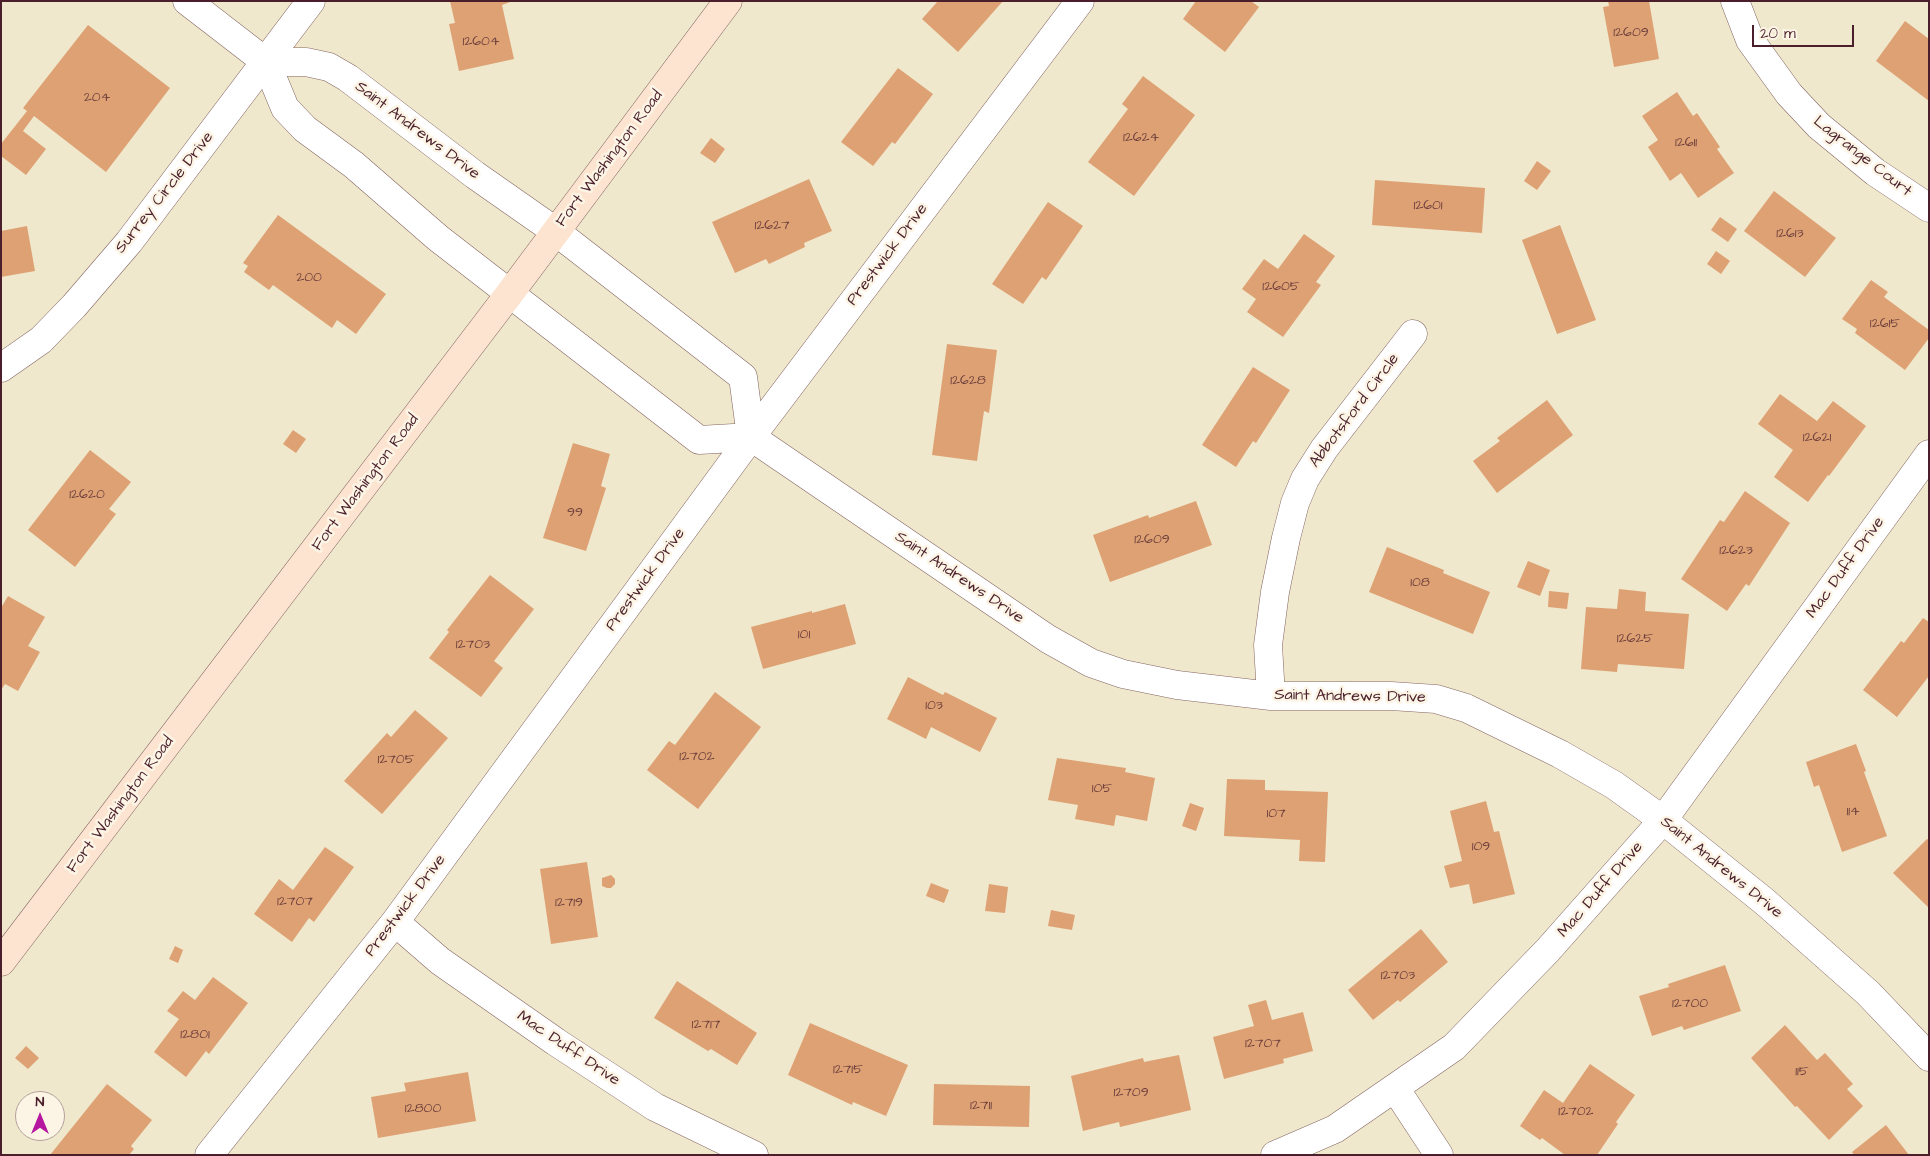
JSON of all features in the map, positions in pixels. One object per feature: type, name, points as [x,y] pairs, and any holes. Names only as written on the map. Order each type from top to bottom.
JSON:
[{"type":"main road","name":"Fort Washington Road","points":[[1,962],[510,293],[728,1]]},
{"type":"street","points":[[187,1],[266,62],[285,108],[294,119],[354,165],[438,238],[700,440],[751,437]]},
{"type":"street","name":"Surrey Circle Drive","points":[[1,368],[41,340],[74,306],[128,242],[311,1]]},
{"type":"street","name":"Prestwick Drive","points":[[209,1155],[395,922],[751,437],[1080,1]]},
{"type":"street","name":"Lagrange Court","points":[[1735,1],[1750,40],[1795,100],[1819,126],[1861,160],[1929,208]]},
{"type":"street","name":"Saint Andrews Drive","points":[[266,62],[306,62],[329,67],[348,78],[475,176],[555,231],[743,377],[751,437],[1048,640],[1091,663],[1123,674],[1177,685],[1271,696],[1391,696],[1436,699],[1466,708],[1560,754],[1614,785],[1663,820],[1823,951],[1868,992],[1929,1057]]},
{"type":"street","name":"Abbotsford Circle","points":[[1271,696],[1268,645],[1277,583],[1295,502],[1305,479],[1324,449],[1413,334]]},
{"type":"street","name":"Mac Duff Drive","points":[[1276,1155],[1335,1129],[1454,1047],[1548,950],[1663,820],[1929,454]]},
{"type":"street","name":"Mac Duff Drive","points":[[395,922],[440,961],[556,1042],[655,1107],[754,1155]]},
{"type":"street","points":[[1395,1088],[1439,1155]]},
{"type":"building","points":[[450,1],[513,1],[502,5],[514,59],[459,71],[449,24],[455,23]]},
{"type":"building","points":[[938,1],[1003,1],[958,52],[922,19]]},
{"type":"building","points":[[1196,1],[1251,1],[1259,7],[1225,52],[1183,19]]},
{"type":"building","points":[[1608,1],[1649,1],[1659,59],[1614,67],[1603,7],[1609,6]]},
{"type":"building","points":[[1905,21],[1929,39],[1929,101],[1876,61]]},
{"type":"building","points":[[88,25],[170,88],[106,172],[34,116],[23,131],[46,149],[26,175],[1,156],[1,144],[27,111],[23,108]]},
{"type":"building","points":[[898,68],[933,94],[895,144],[892,142],[873,166],[841,142]]},
{"type":"building","points":[[1143,76],[1195,115],[1134,196],[1088,162],[1128,109],[1122,104]]},
{"type":"building","points":[[1677,92],[1693,116],[1697,113],[1720,147],[1717,149],[1734,173],[1698,198],[1681,173],[1670,181],[1648,147],[1658,140],[1642,116]]},
{"type":"building","points":[[711,138],[725,149],[715,163],[700,153]]},
{"type":"building","points":[[1537,161],[1551,171],[1537,190],[1524,181]]},
{"type":"building","points":[[809,179],[832,231],[804,243],[805,247],[769,264],[766,259],[735,273],[712,222]]},
{"type":"building","points":[[1375,180],[1485,188],[1482,233],[1372,225]]},
{"type":"building","points":[[1774,191],[1836,238],[1805,277],[1744,231]]},
{"type":"building","points":[[1048,202],[1083,226],[1046,280],[1042,277],[1023,304],[992,284]]},
{"type":"building","points":[[278,215],[386,294],[356,334],[337,320],[332,328],[273,285],[269,290],[244,272],[248,266],[243,263]]},
{"type":"building","points":[[1720,217],[1737,229],[1728,242],[1711,230]]},
{"type":"building","points":[[1560,225],[1596,320],[1557,334],[1522,240]]},
{"type":"building","points":[[27,226],[35,271],[1,277],[1,231]]},
{"type":"building","points":[[1304,234],[1335,256],[1316,282],[1321,285],[1283,337],[1247,312],[1256,299],[1242,289],[1264,259],[1278,269]]},
{"type":"building","points":[[1716,251],[1730,261],[1721,274],[1707,264]]},
{"type":"building","points":[[1871,280],[1888,292],[1884,297],[1929,330],[1929,338],[1905,370],[1855,333],[1857,329],[1842,319]]},
{"type":"building","points":[[947,344],[997,350],[989,413],[984,411],[977,461],[932,455]]},
{"type":"building","points":[[1253,367],[1290,390],[1256,443],[1253,441],[1236,467],[1202,445]]},
{"type":"building","points":[[1780,394],[1817,421],[1833,401],[1866,426],[1808,502],[1774,477],[1793,450],[1758,424]]},
{"type":"building","points":[[1547,400],[1573,435],[1497,493],[1473,461],[1500,441],[1497,438]]},
{"type":"building","points":[[293,430],[306,439],[296,453],[283,444]]},
{"type":"building","points":[[573,443],[610,454],[601,486],[606,488],[586,551],[543,538]]},
{"type":"building","points":[[90,450],[131,482],[109,509],[116,514],[75,567],[28,530]]},
{"type":"building","points":[[1745,491],[1790,523],[1749,586],[1746,584],[1727,611],[1681,579],[1720,520],[1724,522]]},
{"type":"building","points":[[1196,501],[1212,545],[1110,582],[1093,535],[1148,515],[1149,518]]},
{"type":"building","points":[[1387,547],[1444,570],[1443,573],[1490,592],[1473,634],[1369,592]]},
{"type":"building","points":[[1528,561],[1550,570],[1540,596],[1517,587]]},
{"type":"building","points":[[490,575],[534,609],[494,661],[503,668],[481,697],[429,658],[449,632],[447,630]]},
{"type":"building","points":[[1619,589],[1646,592],[1645,611],[1689,614],[1684,669],[1618,664],[1617,672],[1581,669],[1586,607],[1617,609]]},
{"type":"building","points":[[1549,591],[1569,593],[1567,609],[1548,607]]},
{"type":"building","points":[[8,596],[45,617],[28,646],[40,652],[18,691],[5,684],[1,690],[1,608]]},
{"type":"building","points":[[845,604],[856,644],[763,669],[751,627]]},
{"type":"building","points":[[1923,618],[1929,622],[1929,676],[1897,717],[1863,690],[1901,641],[1904,643]]},
{"type":"building","points":[[908,677],[943,695],[945,692],[997,718],[980,752],[931,727],[926,739],[887,719]]},
{"type":"building","points":[[715,692],[761,727],[698,809],[647,770],[669,741],[675,745]]},
{"type":"building","points":[[415,710],[448,738],[382,814],[344,781],[387,733],[391,737]]},
{"type":"building","points":[[1856,744],[1887,836],[1842,852],[1819,785],[1814,787],[1806,762]]},
{"type":"building","points":[[1057,758],[1126,768],[1125,772],[1155,778],[1147,821],[1116,815],[1114,826],[1075,819],[1078,805],[1048,800]]},
{"type":"building","points":[[1227,779],[1265,780],[1265,790],[1328,792],[1325,862],[1299,861],[1300,840],[1224,836]]},
{"type":"building","points":[[1486,801],[1494,832],[1499,831],[1515,894],[1473,904],[1469,884],[1450,888],[1444,866],[1462,861],[1450,811]]},
{"type":"building","points":[[1190,803],[1204,808],[1196,831],[1182,826]]},
{"type":"building","points":[[1927,839],[1929,840],[1929,908],[1893,873]]},
{"type":"building","points":[[325,847],[354,867],[314,922],[309,918],[292,942],[254,914],[279,879],[293,890]]},
{"type":"building","points":[[587,862],[598,937],[551,944],[540,869]]},
{"type":"building","points":[[611,875],[615,879],[615,884],[611,888],[602,886],[602,878]]},
{"type":"building","points":[[931,883],[949,890],[944,903],[926,896]]},
{"type":"building","points":[[989,884],[1008,887],[1005,913],[985,911]]},
{"type":"building","points":[[1051,910],[1075,915],[1072,930],[1048,926]]},
{"type":"building","points":[[1421,929],[1448,962],[1400,1002],[1398,1000],[1373,1020],[1348,990]]},
{"type":"building","points":[[175,946],[183,950],[178,963],[169,959]]},
{"type":"building","points":[[1725,965],[1741,1011],[1684,1030],[1682,1026],[1652,1036],[1639,996],[1669,987],[1668,984]]},
{"type":"building","points":[[213,977],[248,1003],[209,1054],[206,1051],[186,1077],[154,1052],[179,1019],[167,1011],[183,991],[195,1000]]},
{"type":"building","points":[[677,981],[757,1033],[737,1065],[711,1049],[708,1051],[654,1018]]},
{"type":"building","points":[[1266,1000],[1272,1020],[1303,1012],[1313,1051],[1283,1059],[1284,1063],[1224,1079],[1213,1037],[1254,1026],[1248,1005]]},
{"type":"building","points":[[810,1023],[908,1065],[886,1116],[853,1102],[852,1105],[788,1075]]},
{"type":"building","points":[[1785,1025],[1817,1060],[1825,1053],[1853,1084],[1847,1089],[1863,1106],[1829,1140],[1797,1106],[1795,1107],[1751,1058]]},
{"type":"building","points":[[26,1046],[39,1058],[28,1069],[15,1058]]},
{"type":"building","points":[[1179,1055],[1191,1110],[1120,1127],[1119,1122],[1083,1131],[1071,1076],[1143,1058],[1144,1062]]},
{"type":"building","points":[[1590,1064],[1635,1095],[1616,1122],[1618,1124],[1597,1155],[1565,1155],[1542,1138],[1540,1140],[1520,1126],[1544,1090],[1563,1103]]},
{"type":"building","points":[[468,1072],[476,1121],[378,1138],[371,1097],[406,1091],[404,1083]]},
{"type":"building","points":[[107,1084],[152,1120],[131,1146],[134,1149],[129,1155],[50,1155],[61,1141],[65,1141],[65,1136]]},
{"type":"building","points":[[934,1084],[1030,1086],[1029,1127],[933,1125]]},
{"type":"building","points":[[1886,1125],[1909,1155],[1854,1155],[1852,1152]]}]
